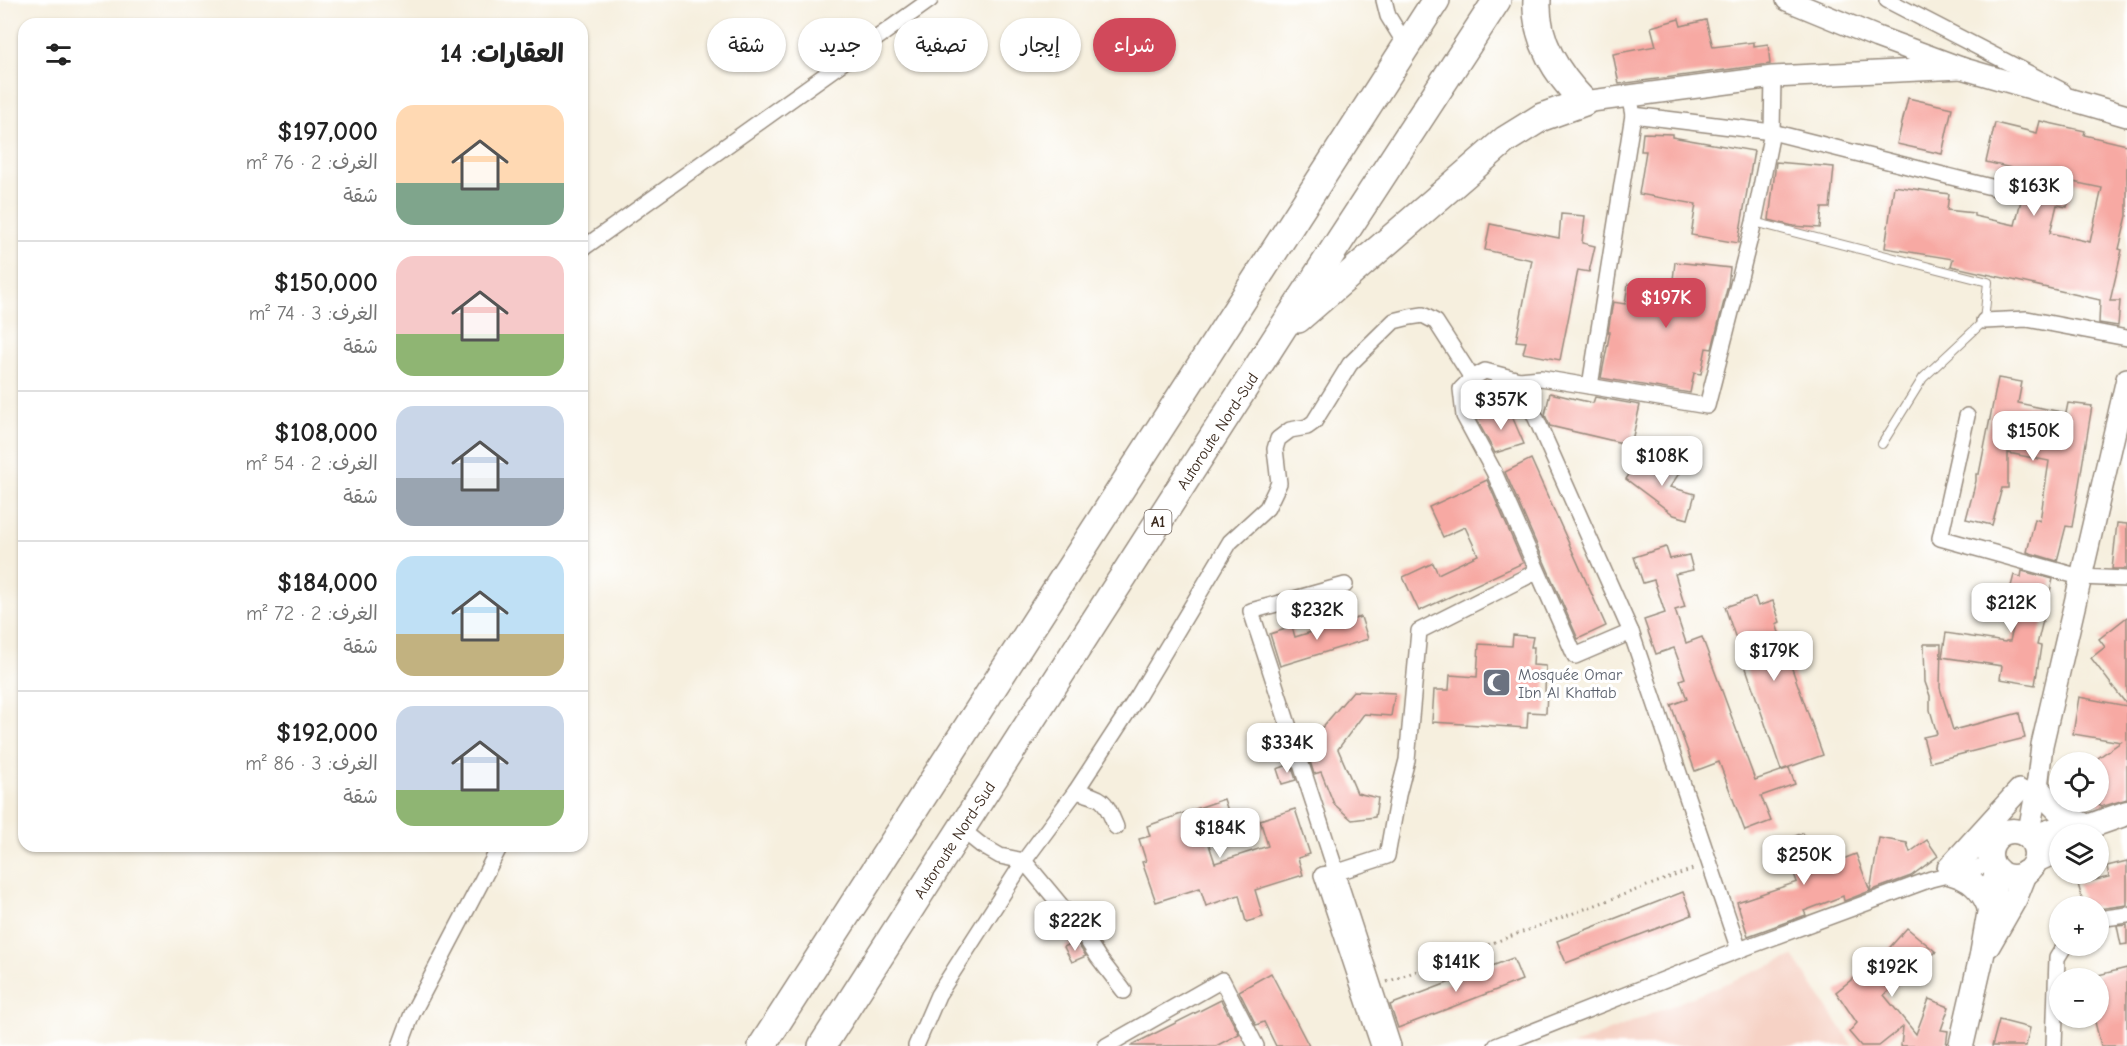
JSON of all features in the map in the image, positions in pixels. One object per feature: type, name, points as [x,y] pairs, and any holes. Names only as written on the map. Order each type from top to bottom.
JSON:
[{"type":"highway","points":[[762,1046],[1436,0]]},
{"type":"highway","name":"Autoroute Nord-Sud","points":[[822,1046],[1282,329],[1497,0]]},
{"type":"highway","points":[[1282,329],[1306,314],[1437,197],[1505,140],[1542,117],[1584,102],[1551,60],[1542,34],[1537,0]]},
{"type":"main road","points":[[1787,0],[1877,37],[1962,68],[2127,116]]},
{"type":"main road","points":[[1584,102],[1631,105],[1773,77],[1962,68]]},
{"type":"main road","points":[[1961,1046],[1982,955],[1996,853],[2028,789],[2042,745],[2127,379]]},
{"type":"main road","points":[[2028,789],[2076,824]]},
{"type":"main road","points":[[1982,955],[2005,918],[2030,852],[2028,789]]},
{"type":"main road","points":[[1989,906],[1975,884],[1944,873],[2028,789]]},
{"type":"main road","points":[[2099,824],[2127,813]]},
{"type":"main road","points":[[1996,853],[2014,831],[2030,852]]},
{"type":"main road","points":[[1996,853],[2011,877],[2030,852],[2049,836]]},
{"type":"main road","points":[[2030,852],[2049,850]]},
{"type":"street","points":[[588,245],[930,0]]},
{"type":"street","points":[[1384,0],[1388,16],[1406,45]]},
{"type":"street","points":[[1891,1],[2088,103]]},
{"type":"street","points":[[1631,632],[1575,656],[1536,572],[1494,472],[1464,416],[1461,389],[1472,378],[1485,372],[1519,380],[1541,378],[1707,406],[1754,222],[1772,132],[1773,77]]},
{"type":"street","points":[[1590,386],[1631,105],[1772,132],[1999,189]]},
{"type":"street","points":[[916,1046],[938,995],[1024,861],[1076,791],[1138,696],[1230,542],[1267,508],[1279,483],[1275,449],[1281,435],[1290,430],[1307,427],[1314,422],[1350,364],[1394,321],[1423,315],[1436,322],[1472,378]]},
{"type":"street","points":[[1984,321],[2027,320],[2127,338]]},
{"type":"street","points":[[1519,380],[1631,632],[1739,950]]},
{"type":"street","points":[[1967,416],[1940,537],[2080,577],[2127,579]]},
{"type":"street","points":[[1379,1046],[1322,875],[1387,856],[1407,760],[1419,631],[1536,572]]},
{"type":"street","points":[[1345,585],[1251,611],[1393,1046]]},
{"type":"street","points":[[1076,791],[1100,797],[1108,807],[1116,827]]},
{"type":"street","points":[[962,829],[981,845],[1000,856],[1024,861],[1078,926],[1124,991]]},
{"type":"street","points":[[400,1046],[412,1014],[497,852]]},
{"type":"street","points":[[1944,873],[1996,853]]},
{"type":"street","points":[[1496,1046],[1739,950],[1996,853]]},
{"type":"street","points":[[2109,917],[2127,915]]},
{"type":"street","points":[[2054,1046],[2058,956]]},
{"type":"street","points":[[1106,1046],[1222,980],[1256,1046]]},
{"type":"lane","points":[[1754,222],[1988,282],[1984,321],[1923,378],[1882,444]]},
{"type":"path","points":[[1373,988],[1709,863]]},
{"type":"shaded area","points":[[1793,956],[1853,1046],[1571,1046],[1590,1039]]},
{"type":"building","points":[[1679,19],[1681,26],[1706,20],[1713,47],[1754,42],[1754,46],[1768,44],[1770,64],[1619,84],[1613,54],[1656,46],[1651,27]]},
{"type":"building","points":[[1908,98],[1952,108],[1942,154],[1897,144]]},
{"type":"building","points":[[2040,121],[2085,131],[2084,135],[2127,145],[2127,216],[2110,301],[2120,301],[2118,326],[2099,323],[2100,300],[1951,266],[1953,259],[1885,248],[1894,186],[1949,194],[1947,210],[1974,213],[1974,216],[2015,225],[2028,172],[1986,162],[1995,123],[2037,133]],"holes":[[[2073,182],[2102,188],[2090,242],[2050,233],[2057,205],[2067,207]]]},
{"type":"building","points":[[1643,133],[1672,134],[1672,137],[1754,151],[1738,243],[1691,235],[1696,204],[1639,194],[1646,151],[1641,151]]},
{"type":"building","points":[[1776,162],[1834,167],[1830,208],[1822,208],[1820,228],[1793,226],[1769,220]]},
{"type":"building","points":[[1561,214],[1585,216],[1582,243],[1595,246],[1589,272],[1578,270],[1560,360],[1523,353],[1526,342],[1516,341],[1532,260],[1485,250],[1490,224],[1559,238]]},
{"type":"building","points":[[1675,262],[1730,268],[1712,349],[1706,348],[1701,374],[1694,373],[1690,393],[1601,378],[1613,302],[1625,304],[1628,284],[1672,289]]},
{"type":"building","points":[[1998,378],[2022,382],[2018,403],[2066,413],[2068,403],[2092,406],[2072,527],[2066,526],[2057,561],[2027,552],[2035,519],[2040,521],[2049,461],[2008,453],[2008,488],[2002,488],[1992,525],[1966,519],[1976,474],[1979,474]]},
{"type":"building","points":[[1550,393],[1593,403],[1595,397],[1640,405],[1631,445],[1550,426],[1545,415]]},
{"type":"building","points":[[1508,407],[1524,444],[1495,453],[1477,420]]},
{"type":"building","points":[[1661,458],[1680,472],[1670,487],[1695,494],[1688,519],[1674,515],[1626,479],[1639,460],[1653,470]]},
{"type":"building","points":[[1531,459],[1606,626],[1578,639],[1505,472]]},
{"type":"building","points":[[1487,480],[1523,563],[1419,611],[1403,577],[1433,563],[1438,574],[1478,555],[1465,527],[1443,537],[1429,507]]},
{"type":"building","points":[[2117,523],[2127,524],[2127,569],[2112,569]]},
{"type":"building","points":[[1666,547],[1670,559],[1689,555],[1693,570],[1675,574],[1685,607],[1675,610],[1686,643],[1702,637],[1755,780],[1789,768],[1795,784],[1761,796],[1771,821],[1745,831],[1719,762],[1695,771],[1671,705],[1687,699],[1680,680],[1685,678],[1674,648],[1656,654],[1644,620],[1665,613],[1654,580],[1643,583],[1634,557]]},
{"type":"building","points":[[2022,571],[2053,579],[2037,645],[2041,646],[2035,685],[2000,679],[2002,666],[1942,657],[1946,633],[2010,641],[2017,612],[2005,609],[2014,575],[2021,577]]},
{"type":"building","points":[[1755,597],[1758,606],[1773,601],[1780,622],[1776,624],[1823,755],[1781,770],[1725,607]]},
{"type":"building","points":[[1361,617],[1368,639],[1280,666],[1270,634],[1292,627],[1295,637]]},
{"type":"building","points":[[2127,617],[2127,705],[2091,658],[2105,647],[2099,639]]},
{"type":"building","name":"Mosquée Omar Ibn Al Khattab","points":[[1513,635],[1533,637],[1531,647],[1534,647],[1533,665],[1546,666],[1546,713],[1528,712],[1527,728],[1432,722],[1434,690],[1449,690],[1450,675],[1477,677],[1479,644],[1512,646]]},
{"type":"building","points":[[1924,644],[1941,644],[1940,688],[1953,730],[2019,713],[2025,738],[1930,762],[1923,737],[1937,734],[1925,682]]},
{"type":"building","points":[[1353,691],[1395,693],[1391,716],[1364,714],[1338,749],[1357,793],[1378,798],[1375,817],[1352,820],[1334,804],[1321,772],[1314,774],[1309,758],[1315,757],[1309,743]]},
{"type":"building","points":[[2079,697],[2127,706],[2127,799],[2109,805],[2109,752],[2107,752],[2121,742],[2073,734]]},
{"type":"building","points":[[1291,764],[1296,780],[1282,784],[1277,769]]},
{"type":"building","points":[[1224,799],[1229,814],[1202,823],[1215,863],[1268,846],[1260,820],[1295,809],[1310,854],[1298,858],[1303,875],[1255,890],[1263,917],[1246,922],[1239,895],[1206,906],[1200,888],[1156,902],[1142,862],[1146,861],[1139,839],[1150,836],[1147,826]]},
{"type":"building","points":[[1803,833],[1806,839],[1824,836],[1830,864],[1856,854],[1870,891],[1844,901],[1843,896],[1804,911],[1806,915],[1748,936],[1737,902],[1797,882],[1782,841]]},
{"type":"building","points":[[1879,838],[1907,843],[1910,852],[1927,840],[1938,856],[1911,876],[1870,891]]},
{"type":"building","points":[[2127,861],[2127,905],[2109,907],[2109,896],[2081,896],[2078,884],[2109,884],[2109,866]]},
{"type":"building","points":[[1683,892],[1692,915],[1566,963],[1557,941]]},
{"type":"building","points":[[2127,925],[2127,944],[2121,945],[2117,926]]},
{"type":"building","points":[[1907,928],[1936,952],[1884,995],[1916,1034],[1929,999],[1949,1007],[1941,1030],[1948,1031],[1946,1046],[1901,1046],[1903,1027],[1879,1046],[1861,1046],[1849,1032],[1857,1023],[1836,992],[1884,954]]},
{"type":"building","points":[[1076,941],[1086,956],[1072,962],[1064,947]]},
{"type":"building","points":[[1513,958],[1522,980],[1398,1028],[1390,1005]]},
{"type":"building","points":[[2127,968],[2127,1046],[2101,1046],[2096,1028],[2109,1028],[2109,972]]},
{"type":"building","points":[[1271,973],[1309,1046],[1276,1046],[1264,1022],[1256,1025],[1239,991]]},
{"type":"building","points":[[1221,1000],[1239,1034],[1216,1046],[1130,1046]]},
{"type":"building","points":[[1999,1020],[2030,1028],[2026,1046],[1992,1046]]},
{"type":"place","name":"Mosquée Omar Ibn Al Khattab","points":[[1497,683]]}]
